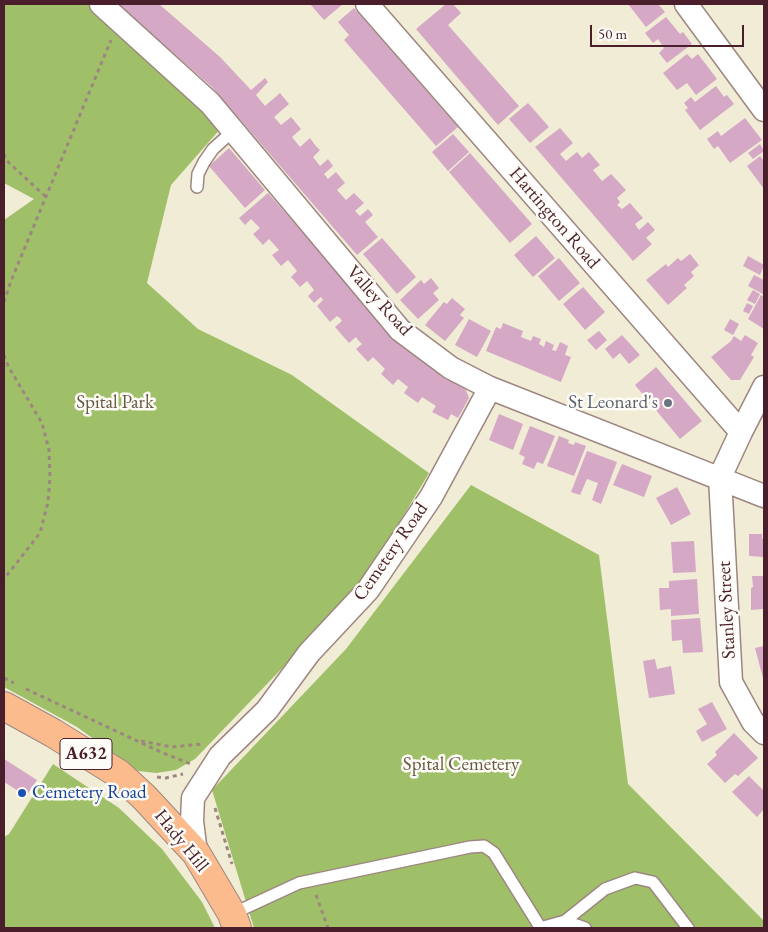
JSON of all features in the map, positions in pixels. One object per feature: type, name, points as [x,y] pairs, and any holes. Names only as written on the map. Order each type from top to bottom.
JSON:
[{"type":"main road","name":"Hady Hill","points":[[9,695],[53,733],[120,774],[169,822],[196,853],[234,921]]},
{"type":"street","name":"Valley Road","points":[[101,4],[210,103],[400,330],[450,368],[490,388],[720,477],[764,496]]},
{"type":"street","name":"Hartington Road","points":[[366,4],[741,432]]},
{"type":"street","points":[[686,4],[764,110]]},
{"type":"street","points":[[720,477],[764,386]]},
{"type":"street","name":"Cemetery Road","points":[[196,853],[192,821],[193,798],[200,774],[238,740],[267,710],[309,653],[368,590],[431,497],[490,388]]},
{"type":"street","name":"Stanley Street","points":[[720,477],[731,682],[753,722],[764,733]]},
{"type":"lane","points":[[197,188],[198,174],[204,162],[213,149],[234,130]]},
{"type":"lane","points":[[234,921],[298,883],[470,847],[484,846],[494,853],[540,928],[565,921],[605,889],[635,878],[653,882],[688,928]]},
{"type":"lane","points":[[565,921],[585,928]]},
{"type":"path","points":[[4,302],[10,281],[113,34],[129,28]]},
{"type":"path","points":[[4,154],[6,160],[46,197]]},
{"type":"path","points":[[4,355],[11,373],[42,424],[49,450],[50,478],[48,502],[40,533],[4,579]]},
{"type":"path","points":[[4,678],[9,695]]},
{"type":"path","points":[[23,687],[190,763],[200,774],[234,872]]},
{"type":"path","points":[[136,740],[172,747],[238,740]]},
{"type":"path","points":[[156,777],[166,778],[200,774]]},
{"type":"path","points":[[311,881],[328,928]]},
{"type":"green space","name":"Spital Park","points":[[4,4],[95,4],[222,127],[171,185],[147,283],[198,329],[292,375],[429,473],[362,585],[195,759],[176,770],[156,773],[138,771],[77,727],[4,687],[4,220],[34,199],[4,183]]},
{"type":"green space","name":"Spital Cemetery","points":[[471,485],[599,555],[628,784],[764,921],[764,928],[254,928],[212,790],[346,649]]},
{"type":"green space","points":[[53,764],[119,808],[162,849],[202,902],[215,928],[4,928],[4,837],[9,834]]},
{"type":"building","points":[[117,4],[159,4],[220,57],[251,90],[265,78],[268,82],[256,95],[265,106],[280,93],[289,104],[274,117],[281,125],[291,117],[301,129],[292,137],[300,147],[310,138],[320,150],[313,157],[320,166],[328,159],[333,166],[324,174],[328,179],[336,172],[345,183],[337,190],[346,200],[354,193],[364,203],[355,211],[360,216],[368,209],[373,215],[365,222],[378,237],[357,255],[212,87]]},
{"type":"building","points":[[310,4],[343,4],[324,20]]},
{"type":"building","points":[[446,4],[453,4],[461,13],[448,25],[519,106],[498,125],[416,29]]},
{"type":"building","points":[[628,4],[658,4],[665,12],[646,27]]},
{"type":"building","points":[[354,8],[458,127],[436,146],[344,40],[349,35],[338,22]]},
{"type":"building","points":[[666,17],[680,34],[683,32],[692,44],[667,63],[659,53],[664,48],[658,39],[653,43],[645,33]]},
{"type":"building","points":[[687,54],[692,59],[698,54],[717,79],[696,95],[687,83],[677,90],[663,73]]},
{"type":"building","points":[[716,86],[724,97],[727,95],[734,104],[700,130],[685,110],[688,108],[684,103],[691,97],[695,102]]},
{"type":"building","points":[[528,103],[549,127],[530,143],[509,119]]},
{"type":"building","points":[[745,118],[762,140],[730,163],[718,146],[714,149],[707,139],[718,131],[721,136]]},
{"type":"building","points":[[560,128],[573,143],[560,154],[566,161],[577,152],[582,158],[589,152],[600,165],[593,170],[602,181],[611,174],[626,190],[617,198],[620,202],[617,205],[622,209],[630,203],[643,218],[635,224],[639,230],[648,222],[655,230],[646,238],[652,244],[633,261],[535,147]]},
{"type":"building","points":[[453,134],[469,152],[448,171],[432,152]]},
{"type":"building","points":[[760,144],[764,151],[753,159],[748,153]]},
{"type":"building","points":[[229,148],[265,190],[245,208],[209,166]]},
{"type":"building","points":[[470,153],[532,224],[510,243],[449,172]]},
{"type":"building","points":[[760,156],[764,161],[764,189],[747,166]]},
{"type":"building","points":[[268,193],[401,344],[445,379],[459,384],[466,390],[469,398],[458,418],[451,414],[448,420],[432,412],[436,406],[422,397],[418,403],[404,393],[408,387],[398,379],[393,385],[381,374],[385,369],[373,357],[368,362],[356,349],[362,344],[356,337],[349,343],[335,327],[342,321],[340,318],[337,316],[330,322],[317,306],[323,300],[321,297],[314,303],[308,296],[314,290],[307,281],[300,287],[291,277],[297,271],[288,260],[281,266],[272,255],[279,250],[269,239],[263,245],[253,234],[260,228],[251,219],[245,225],[239,218]]},
{"type":"building","points":[[536,236],[555,258],[533,277],[514,255]]},
{"type":"building","points":[[382,238],[416,277],[397,294],[363,254]]},
{"type":"building","points":[[690,254],[699,265],[691,272],[694,276],[684,285],[687,288],[668,305],[646,280],[666,264],[668,267],[678,258],[681,261]]},
{"type":"building","points":[[748,256],[764,265],[760,275],[743,266]]},
{"type":"building","points":[[559,258],[580,283],[559,301],[538,276]]},
{"type":"building","points":[[754,275],[764,280],[763,294],[748,286]]},
{"type":"building","points":[[431,278],[439,288],[433,293],[439,300],[418,319],[400,300],[421,280],[424,284]]},
{"type":"building","points":[[583,287],[605,312],[585,330],[563,304]]},
{"type":"building","points":[[753,290],[760,294],[755,304],[747,300]]},
{"type":"building","points":[[761,295],[764,297],[764,329],[748,319]]},
{"type":"building","points":[[452,298],[465,309],[460,315],[464,318],[445,341],[425,325],[444,302],[447,304]]},
{"type":"building","points":[[747,303],[753,306],[749,314],[743,311]]},
{"type":"building","points":[[469,319],[491,331],[477,357],[455,345]]},
{"type":"building","points":[[730,319],[739,324],[733,335],[724,330]]},
{"type":"building","points":[[503,323],[523,331],[521,337],[531,341],[533,336],[541,339],[539,344],[544,347],[546,341],[554,345],[552,350],[556,351],[560,342],[568,346],[565,355],[571,357],[561,382],[486,351],[496,327],[501,329]]},
{"type":"building","points":[[599,331],[607,340],[596,350],[587,340]]},
{"type":"building","points":[[622,335],[640,355],[629,364],[620,353],[613,359],[605,349]]},
{"type":"building","points":[[745,335],[758,343],[751,355],[754,357],[740,380],[731,380],[711,357],[731,341],[734,336],[741,341]]},
{"type":"building","name":"St Leonard's","points":[[656,367],[702,421],[680,439],[635,385]]},
{"type":"building","points":[[499,414],[523,424],[513,450],[489,440]]},
{"type":"building","points":[[530,426],[555,436],[543,464],[537,462],[534,469],[522,464],[525,457],[519,454]]},
{"type":"building","points":[[559,436],[569,440],[568,443],[574,445],[575,442],[586,446],[574,476],[547,466]]},
{"type":"building","points":[[587,451],[617,462],[601,504],[592,500],[598,483],[587,479],[580,495],[571,492]]},
{"type":"building","points":[[622,464],[652,476],[644,497],[613,485]]},
{"type":"building","points":[[677,487],[691,514],[671,525],[656,498]]},
{"type":"building","points":[[749,534],[762,534],[762,539],[764,539],[764,557],[749,556]]},
{"type":"building","points":[[694,541],[696,572],[673,573],[671,542]]},
{"type":"building","points":[[752,576],[764,576],[764,609],[751,610]]},
{"type":"building","points":[[697,579],[699,614],[671,616],[671,609],[660,610],[659,588],[669,588],[669,581]]},
{"type":"building","points":[[700,618],[703,652],[683,653],[682,640],[672,641],[671,620]]},
{"type":"building","points":[[764,646],[764,682],[755,648]]},
{"type":"building","points":[[655,659],[657,669],[671,666],[675,694],[649,698],[643,661]]},
{"type":"building","points":[[712,702],[727,729],[702,742],[696,731],[707,724],[698,709]]},
{"type":"building","points":[[734,733],[758,758],[738,776],[735,774],[725,783],[707,764],[717,755],[715,752]]},
{"type":"building","points":[[4,759],[37,780],[26,796],[4,782]]},
{"type":"building","points":[[749,776],[764,791],[764,809],[757,817],[732,792]]},
{"type":"place","name":"St Leonard's","points":[[668,403]]},
{"type":"place","name":"Cemetery Road","points":[[22,793]]}]
